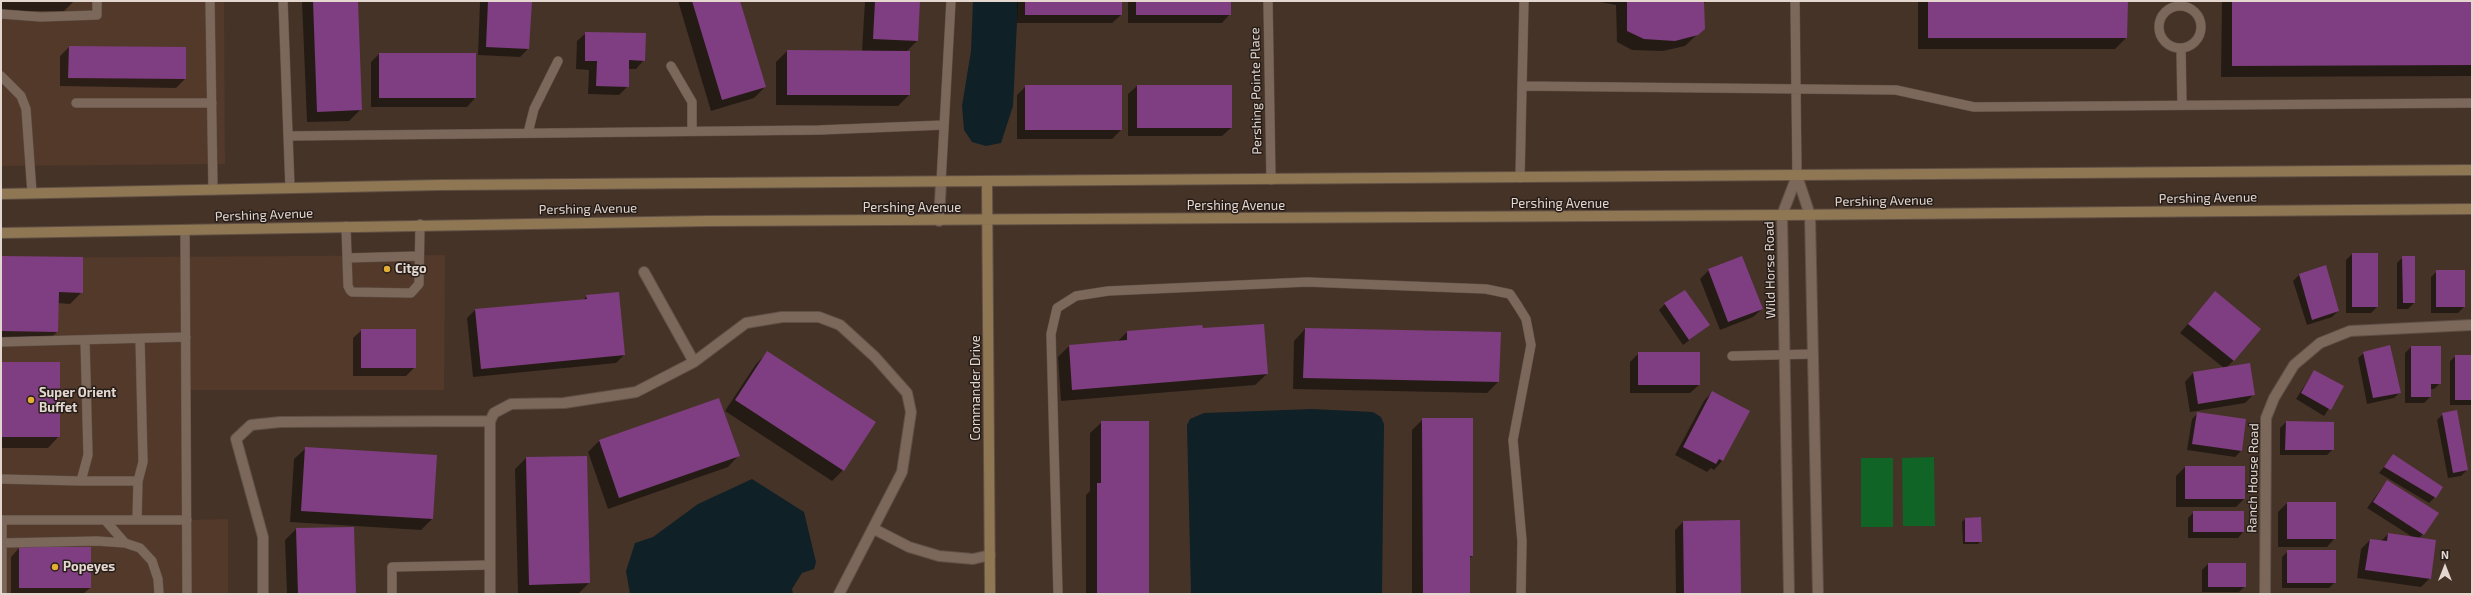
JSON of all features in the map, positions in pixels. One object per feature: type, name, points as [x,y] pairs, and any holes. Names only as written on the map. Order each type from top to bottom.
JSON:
[{"type":"street","name":"Pershing Avenue","points":[[1,194],[290,188],[2472,170]]},
{"type":"street","points":[[1797,176],[1810,215],[1818,594]]},
{"type":"street","name":"Wild Horse Road","points":[[1789,594],[1782,215],[1797,176]]},
{"type":"street","points":[[939,221],[941,182]]},
{"type":"street","name":"Commander Drive","points":[[987,182],[990,594]]},
{"type":"street","name":"Pershing Avenue","points":[[1,233],[185,231],[420,224],[708,221],[987,221],[2472,209]]},
{"type":"street","points":[[644,272],[694,362]]},
{"type":"street","points":[[490,594],[490,421],[494,413],[511,404],[564,402],[636,392],[694,362],[746,323],[782,317],[819,317],[840,326],[875,357],[907,392],[911,412],[902,472],[874,529],[839,594]]},
{"type":"street","name":"Ranch House Road","points":[[2265,594],[2266,418],[2274,398],[2294,365],[2320,343],[2350,331],[2472,325]]},
{"type":"street","points":[[263,594],[263,537],[236,440],[251,425],[280,422],[490,421]]},
{"type":"street","points":[[874,529],[909,547],[939,556],[973,559],[990,555]]},
{"type":"lane","points":[[1,14],[41,17],[97,15],[97,1]]},
{"type":"lane","points":[[210,1],[213,190]]},
{"type":"lane","points":[[283,1],[290,188]]},
{"type":"lane","points":[[941,182],[951,1]]},
{"type":"lane","name":"Pershing Pointe Place","points":[[1268,1],[1271,180]]},
{"type":"lane","points":[[1520,178],[1524,1]]},
{"type":"lane","points":[[1795,1],[1797,176]]},
{"type":"lane","points":[[2178,7],[2191,10],[2196,14],[2201,26],[2198,39],[2188,47],[2181,48],[2168,44],[2159,33],[2161,19],[2165,12],[2178,7]]},
{"type":"lane","points":[[2181,48],[2182,105]]},
{"type":"lane","points":[[528,133],[534,109],[558,61]]},
{"type":"lane","points":[[671,66],[692,102],[692,131]]},
{"type":"lane","points":[[1,76],[21,96],[26,109],[32,193]]},
{"type":"lane","points":[[1522,86],[1896,90],[1974,107],[2472,103]]},
{"type":"lane","points":[[76,103],[212,103]]},
{"type":"lane","points":[[288,136],[692,131],[944,125]]},
{"type":"lane","points":[[346,226],[348,286],[352,292],[411,293],[419,284],[420,224]]},
{"type":"lane","points":[[185,231],[188,594]]},
{"type":"lane","points":[[347,258],[419,256]]},
{"type":"lane","points":[[1058,594],[1051,334],[1057,308],[1076,296],[1108,290],[1307,282],[1486,289],[1510,294],[1526,319],[1530,345],[1513,440],[1522,541],[1521,594]]},
{"type":"lane","points":[[1,342],[186,338]]},
{"type":"lane","points":[[138,520],[138,481],[143,462],[140,339]]},
{"type":"lane","points":[[80,481],[88,455],[85,340]]},
{"type":"lane","points":[[1732,356],[1813,354]]},
{"type":"lane","points":[[1,479],[138,481]]},
{"type":"lane","points":[[2,594],[1,520],[187,520]]},
{"type":"lane","points":[[105,520],[125,543]]},
{"type":"lane","points":[[2,543],[125,543],[140,548],[152,561],[158,579],[159,594]]},
{"type":"lane","points":[[392,594],[392,567],[490,565]]},
{"type":"shaded area","points":[[1,1],[224,1],[225,164],[1,166]]},
{"type":"shaded area","points":[[445,255],[444,390],[189,390],[189,520],[228,519],[228,594],[1,594],[1,258]]},
{"type":"green space","points":[[1934,457],[1935,526],[1903,526],[1902,458]]},
{"type":"green space","points":[[1861,458],[1893,458],[1893,527],[1861,527]]},
{"type":"water","points":[[973,1],[1018,1],[1013,106],[1001,143],[986,146],[972,142],[964,130],[962,106],[971,51]]},
{"type":"water","points":[[1312,409],[1373,412],[1381,417],[1384,424],[1382,594],[1191,594],[1187,425],[1190,419],[1204,413]]},
{"type":"water","points":[[752,479],[804,512],[816,562],[814,569],[802,573],[792,589],[793,594],[630,594],[626,571],[635,543],[653,537],[698,504]]},
{"type":"building","points":[[313,1],[358,1],[362,110],[317,112]]},
{"type":"building","points":[[488,1],[532,1],[529,49],[486,47]]},
{"type":"building","points":[[692,1],[740,1],[766,87],[722,100]]},
{"type":"building","points":[[875,1],[920,1],[918,41],[873,39]]},
{"type":"building","points":[[1025,1],[1122,1],[1122,15],[1025,15]]},
{"type":"building","points":[[1136,1],[1231,1],[1231,15],[1136,15]]},
{"type":"building","points":[[1627,1],[1704,1],[1705,29],[1698,35],[1675,41],[1644,39],[1627,31]]},
{"type":"building","points":[[1928,1],[2128,1],[2127,38],[1928,38]]},
{"type":"building","points":[[2232,1],[2472,1],[2472,65],[2232,66]]},
{"type":"building","points":[[585,32],[646,33],[645,61],[629,60],[629,87],[596,86],[597,61],[585,61]]},
{"type":"building","points":[[69,46],[186,47],[186,79],[68,78]]},
{"type":"building","points":[[787,50],[910,51],[910,95],[787,95]]},
{"type":"building","points":[[379,53],[476,53],[476,98],[379,98]]},
{"type":"building","points":[[1025,85],[1122,85],[1122,130],[1025,130]]},
{"type":"building","points":[[1137,85],[1232,85],[1232,128],[1137,128]]},
{"type":"building","points":[[2352,253],[2378,253],[2378,307],[2352,307]]},
{"type":"building","points":[[1,256],[83,257],[83,293],[59,292],[58,332],[1,331]]},
{"type":"building","points":[[1742,256],[1763,309],[1728,322],[1708,269]]},
{"type":"building","points":[[2402,256],[2415,256],[2415,303],[2403,303]]},
{"type":"building","points":[[2326,265],[2339,311],[2312,320],[2299,274]]},
{"type":"building","points":[[2436,270],[2465,270],[2465,307],[2436,307]]},
{"type":"building","points":[[1685,290],[1710,325],[1689,340],[1664,303]]},
{"type":"building","points":[[2215,291],[2261,329],[2234,361],[2188,324]]},
{"type":"building","points":[[619,292],[625,355],[481,369],[475,309],[587,299],[586,295]]},
{"type":"building","points":[[1264,324],[1268,374],[1072,390],[1069,345],[1127,340],[1127,331],[1202,325],[1203,328]]},
{"type":"building","points":[[1305,328],[1501,332],[1499,382],[1303,378]]},
{"type":"building","points":[[361,329],[416,329],[416,368],[361,368]]},
{"type":"building","points":[[2390,345],[2401,393],[2373,398],[2363,352]]},
{"type":"building","points":[[2411,346],[2441,346],[2441,384],[2431,384],[2431,397],[2411,397]]},
{"type":"building","points":[[767,351],[876,422],[844,471],[735,400]]},
{"type":"building","points":[[1638,352],[1700,352],[1700,385],[1638,385]]},
{"type":"building","points":[[2455,355],[2472,355],[2472,400],[2455,400]]},
{"type":"building","name":"Super Orient Buffet","points":[[1,362],[60,362],[60,437],[1,437]]},
{"type":"building","points":[[2250,363],[2255,395],[2198,404],[2193,372]]},
{"type":"building","points":[[2314,370],[2344,386],[2331,410],[2301,393]]},
{"type":"building","points":[[1712,391],[1750,411],[1723,461],[1719,459],[1716,464],[1683,447]]},
{"type":"building","points":[[719,398],[740,456],[619,498],[599,440]]},
{"type":"building","points":[[2457,410],[2468,470],[2453,473],[2442,413]]},
{"type":"building","points":[[2197,412],[2246,419],[2242,451],[2192,444]]},
{"type":"building","points":[[1422,418],[1473,418],[1473,556],[1470,556],[1470,594],[1423,594]]},
{"type":"building","points":[[1101,421],[1149,421],[1149,594],[1097,594],[1097,483],[1101,483]]},
{"type":"building","points":[[2286,421],[2334,422],[2334,450],[2285,450]]},
{"type":"building","points":[[305,447],[437,455],[433,519],[301,511]]},
{"type":"building","points":[[2393,454],[2443,487],[2436,498],[2384,467]]},
{"type":"building","points":[[587,456],[590,583],[529,585],[526,457]]},
{"type":"building","points":[[2185,466],[2245,466],[2245,499],[2185,499]]},
{"type":"building","points":[[2387,480],[2439,513],[2424,535],[2373,502]]},
{"type":"building","points":[[2287,502],[2336,502],[2336,539],[2287,539]]},
{"type":"building","points":[[2193,511],[2244,511],[2244,532],[2193,532]]},
{"type":"building","points":[[1981,517],[1982,542],[1965,542],[1965,518]]},
{"type":"building","points":[[1740,520],[1741,593],[1684,594],[1683,521]]},
{"type":"building","points":[[354,527],[356,594],[298,594],[296,528]]},
{"type":"building","points":[[2388,533],[2436,540],[2431,579],[2365,570],[2370,539],[2387,541]]},
{"type":"building","name":"Popeyes","points":[[19,547],[91,547],[91,588],[19,588]]},
{"type":"building","points":[[2287,550],[2336,550],[2336,583],[2287,583]]},
{"type":"building","points":[[2208,563],[2246,563],[2246,587],[2208,587]]},
{"type":"place","name":"Citgo","points":[[387,269]]},
{"type":"place","name":"Super Orient Buffet","points":[[31,400]]},
{"type":"place","name":"Popeyes","points":[[55,567]]}]
